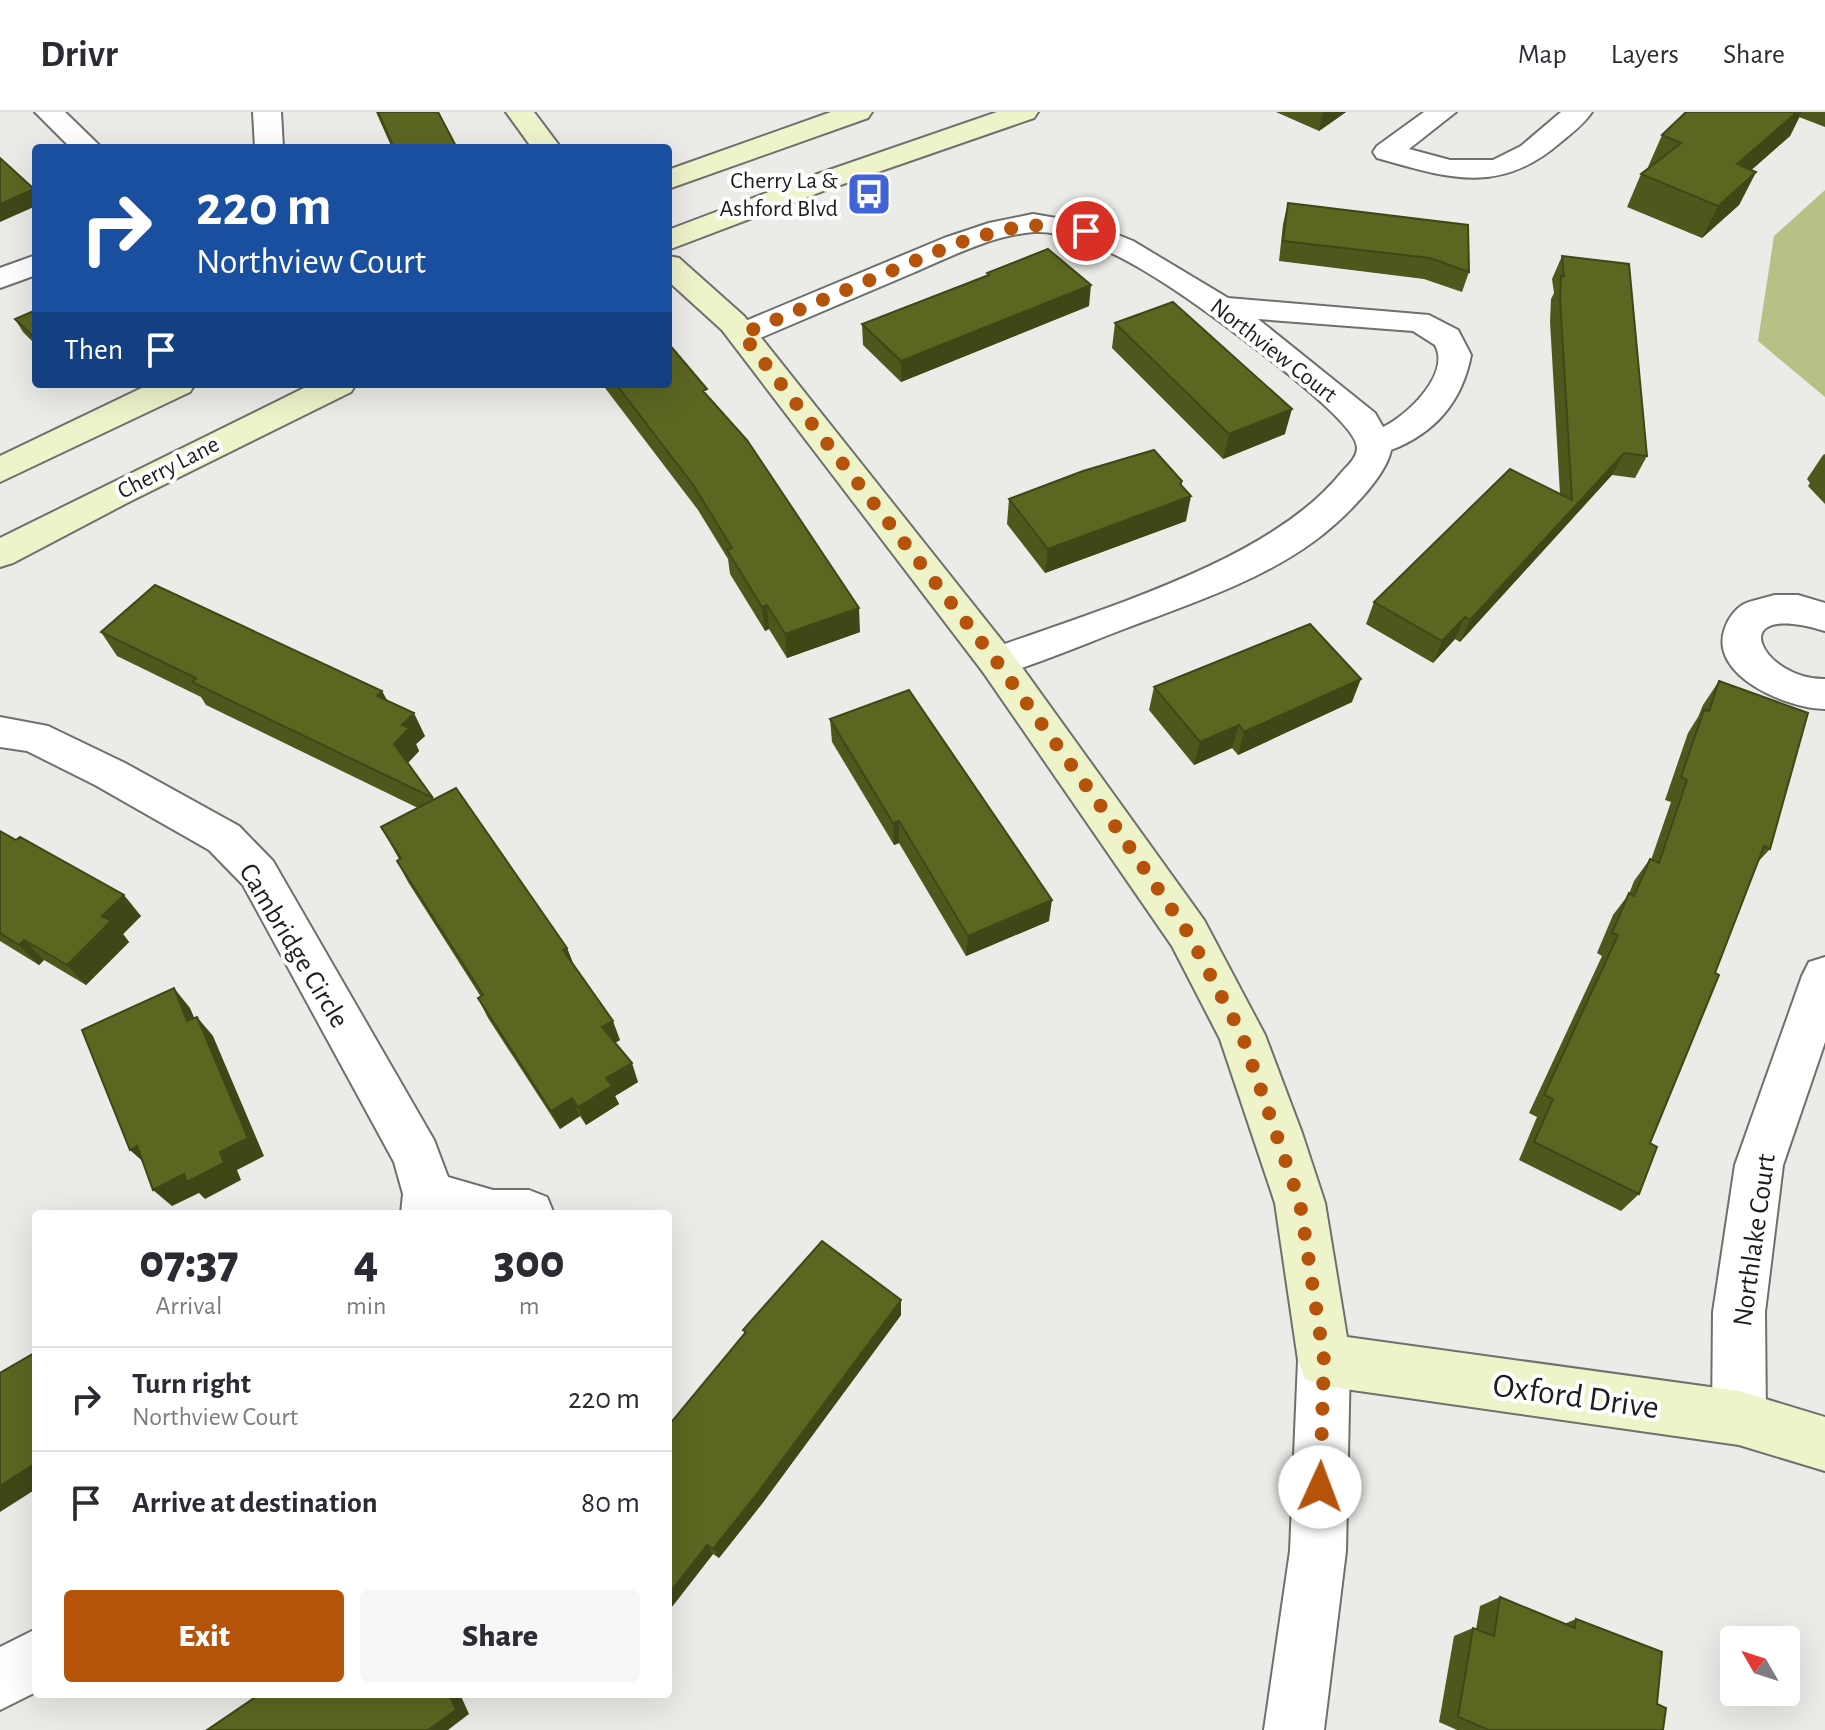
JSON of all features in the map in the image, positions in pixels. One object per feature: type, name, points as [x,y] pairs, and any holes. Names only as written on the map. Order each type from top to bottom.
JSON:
[{"type":"street","points":[[49,112],[84,144]]},
{"type":"street","points":[[267,112],[269,144]]},
{"type":"street","points":[[520,112],[544,144]]},
{"type":"street","points":[[672,179],[858,112]]},
{"type":"street","points":[[672,239],[816,184],[1024,112]]},
{"type":"street","points":[[1442,112],[1387,152],[1447,168],[1505,166],[1517,161],[1578,112]]},
{"type":"street","name":"Northview Court","points":[[742,334],[955,244],[1041,223],[1086,231],[1118,244],[1222,307],[1363,421],[1374,444]]},
{"type":"street","points":[[0,279],[32,266]]},
{"type":"street","points":[[672,269],[733,323],[997,662],[1188,933],[1242,1035],[1300,1203],[1324,1360],[1318,1551],[1294,1730]]},
{"type":"street","points":[[997,662],[1165,599],[1253,560],[1300,533],[1345,493],[1372,459],[1374,444],[1403,434],[1425,418],[1442,397],[1456,356],[1453,345],[1439,332],[1418,322],[1222,307]]},
{"type":"street","points":[[0,470],[170,388]]},
{"type":"street","name":"Cherry Lane","points":[[0,554],[114,494],[331,388]]},
{"type":"street","points":[[1825,617],[1810,610],[1786,606],[1765,609],[1749,617],[1741,631],[1742,647],[1752,664],[1771,679],[1794,690],[1825,694]]},
{"type":"street","name":"Cambridge Circle","points":[[0,732],[34,737],[110,774],[224,838],[258,873],[417,1156],[427,1204],[467,1210]]},
{"type":"street","name":"Northlake Court","points":[[1739,1418],[1739,1312],[1759,1165],[1825,976]]},
{"type":"street","name":"Oxford Drive","points":[[1324,1360],[1739,1418],[1825,1444]]},
{"type":"street","points":[[0,1680],[32,1660]]},
{"type":"green space","points":[[1825,190],[1825,397],[1758,341],[1774,236]]},
{"type":"building","points":[[378,112],[438,112],[455,144],[392,144]]},
{"type":"building","points":[[1686,112],[1797,112],[1737,164],[1756,172],[1718,206],[1641,174],[1681,143],[1662,135]]},
{"type":"building","points":[[0,158],[32,190],[0,204]]},
{"type":"building","points":[[1288,203],[1468,225],[1469,272],[1430,258],[1283,241]]},
{"type":"building","points":[[1048,249],[1091,285],[901,361],[862,324],[989,275],[987,273]]},
{"type":"building","points":[[1562,256],[1629,264],[1647,456],[1624,453],[1470,620],[1465,617],[1442,641],[1374,602],[1510,469],[1572,500],[1560,299],[1561,276],[1564,276]]},
{"type":"building","points":[[1173,302],[1292,409],[1229,434],[1115,323]]},
{"type":"building","points":[[32,312],[32,335],[15,319]]},
{"type":"building","points":[[672,348],[707,389],[703,391],[747,440],[859,608],[785,634],[767,605],[762,607],[727,550],[732,548],[694,486],[619,388],[672,388]]},
{"type":"building","points":[[1154,450],[1191,496],[1048,549],[1009,499],[1083,471]]},
{"type":"building","points":[[155,585],[382,691],[377,696],[414,713],[402,725],[409,728],[394,744],[433,798],[192,682],[196,678],[101,632]]},
{"type":"building","points":[[1310,624],[1361,679],[1244,732],[1239,725],[1200,742],[1154,687]]},
{"type":"building","points":[[1719,681],[1808,713],[1770,849],[1764,846],[1715,973],[1719,975],[1650,1143],[1657,1147],[1639,1194],[1534,1142],[1553,1099],[1544,1095],[1618,935],[1612,933],[1629,893],[1634,896],[1650,859],[1659,863],[1687,780],[1681,777],[1704,710],[1709,711]]},
{"type":"building","points":[[909,690],[1052,900],[968,936],[899,821],[893,823],[830,719]]},
{"type":"building","points":[[456,788],[567,948],[563,950],[613,1021],[602,1027],[632,1063],[606,1078],[612,1086],[578,1107],[572,1098],[551,1111],[478,998],[483,995],[397,861],[401,858],[381,827]]},
{"type":"building","points":[[0,831],[16,840],[20,837],[124,895],[102,916],[111,921],[67,965],[24,940],[19,945],[0,933]]},
{"type":"building","points":[[174,988],[187,1021],[197,1017],[248,1138],[220,1152],[224,1163],[187,1182],[184,1174],[153,1190],[137,1146],[130,1150],[82,1030]]},
{"type":"building","points":[[822,1241],[901,1300],[756,1495],[713,1549],[707,1545],[672,1590],[672,1421],[746,1332],[743,1330]]},
{"type":"building","points":[[32,1354],[32,1466],[0,1486],[0,1373]]},
{"type":"building","points":[[1500,1597],[1575,1628],[1576,1619],[1662,1652],[1657,1704],[1666,1708],[1663,1730],[1489,1730],[1458,1717],[1473,1628],[1494,1636]]},
{"type":"building","points":[[254,1698],[451,1698],[456,1710],[428,1730],[207,1730]]},
{"type":"place","name":"Cherry La & Ashford Blvd","points":[[869,194]]},
{"type":"route","points":[[1086,231],[1041,223],[990,233],[955,244],[742,334],[997,662],[1113,823],[1188,933],[1242,1035],[1300,1203],[1324,1360],[1320,1487]]}]
